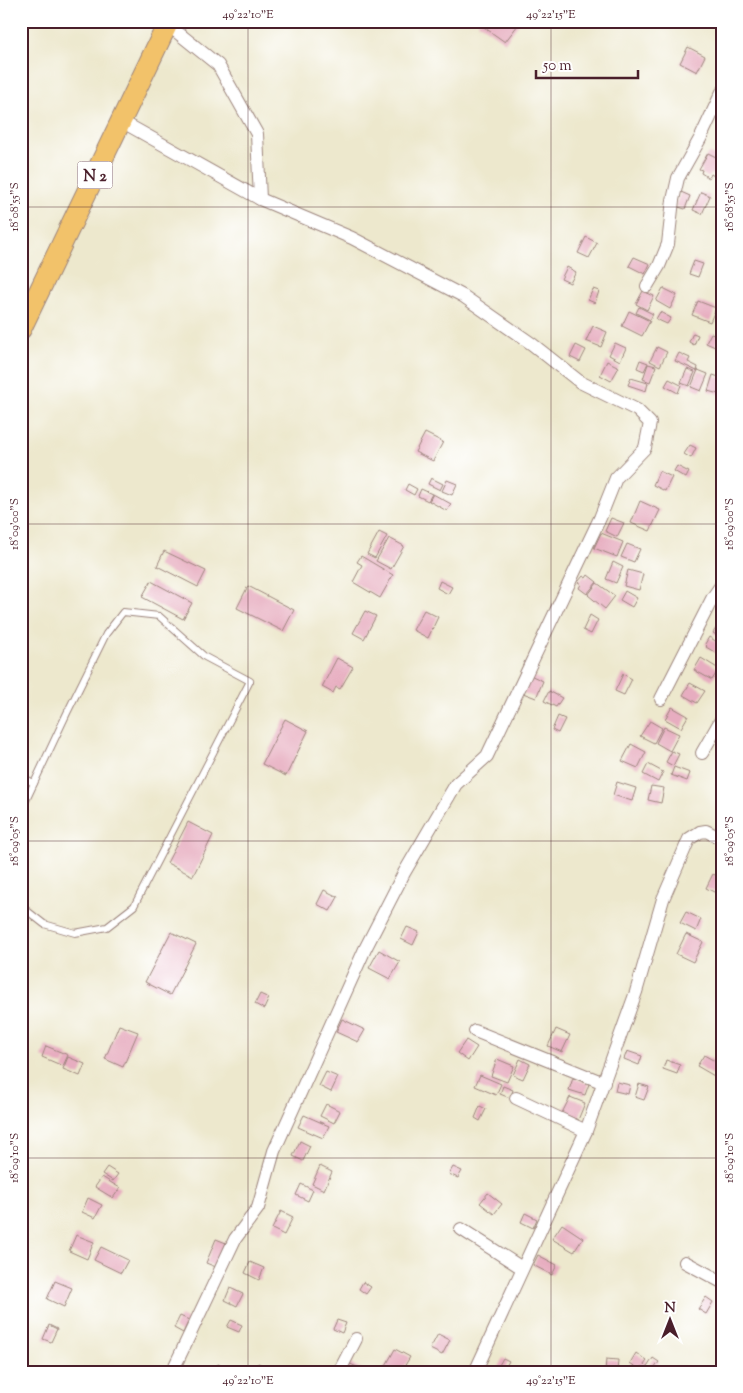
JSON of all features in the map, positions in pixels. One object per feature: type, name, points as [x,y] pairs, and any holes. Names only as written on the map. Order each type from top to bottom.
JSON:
[{"type":"main road","name":"N 2","points":[[21,328],[168,23]]},
{"type":"street","points":[[168,23],[218,65],[257,134],[260,199]]},
{"type":"street","points":[[647,286],[659,266],[668,244],[673,200],[678,178],[701,138],[722,92]]},
{"type":"street","points":[[121,121],[260,199],[352,238],[463,296],[532,344],[580,382],[637,410],[650,423],[645,448],[616,478],[600,518],[487,756],[456,784],[404,873],[365,949],[274,1151],[258,1208],[235,1239],[172,1372]]},
{"type":"street","points":[[661,699],[713,597],[722,584]]},
{"type":"street","points":[[702,753],[722,718]]},
{"type":"street","points":[[475,1372],[586,1131],[636,992],[663,899],[689,839],[700,832],[706,831],[722,839]]},
{"type":"street","points":[[474,1031],[604,1083]]},
{"type":"street","points":[[516,1098],[586,1131]]},
{"type":"street","points":[[461,1229],[522,1268]]},
{"type":"street","points":[[685,1262],[722,1282]]},
{"type":"street","points":[[339,1372],[356,1338]]},
{"type":"lane","points":[[21,811],[106,634],[123,612],[159,616],[205,657],[250,681],[134,906],[107,927],[75,933],[44,924],[21,906]]},
{"type":"lane","points":[[21,778],[34,782]]},
{"type":"building","points":[[479,21],[521,21],[505,42],[478,23]]},
{"type":"building","points":[[688,47],[705,56],[697,72],[680,63]]},
{"type":"building","points":[[708,153],[722,160],[714,176],[711,174],[709,178],[701,173],[702,170],[699,169]]},
{"type":"building","points":[[681,192],[690,196],[685,209],[675,206]]},
{"type":"building","points":[[701,192],[710,196],[702,214],[693,210]]},
{"type":"building","points":[[586,237],[597,243],[589,258],[578,253]]},
{"type":"building","points":[[634,257],[650,264],[645,274],[629,266]]},
{"type":"building","points":[[694,261],[703,264],[698,277],[689,274]]},
{"type":"building","points":[[567,267],[576,272],[570,283],[561,279]]},
{"type":"building","points":[[663,288],[677,295],[670,309],[656,301]]},
{"type":"building","points":[[593,289],[599,291],[595,303],[588,300]]},
{"type":"building","points":[[643,291],[654,296],[647,310],[636,304]]},
{"type":"building","points":[[698,301],[716,308],[710,322],[692,315]]},
{"type":"building","points":[[639,307],[653,314],[650,320],[636,313]]},
{"type":"building","points":[[629,311],[650,321],[642,336],[622,326]]},
{"type":"building","points":[[660,312],[671,318],[667,324],[656,319]]},
{"type":"building","points":[[593,326],[607,332],[601,347],[586,341]]},
{"type":"building","points":[[693,333],[698,335],[694,345],[689,342]]},
{"type":"building","points":[[711,333],[719,336],[715,347],[706,343]]},
{"type":"building","points":[[615,343],[626,348],[620,361],[609,355]]},
{"type":"building","points":[[576,345],[586,350],[580,362],[570,357]]},
{"type":"building","points":[[657,347],[667,352],[660,366],[650,361]]},
{"type":"building","points":[[679,353],[690,358],[688,362],[698,367],[697,371],[675,361]]},
{"type":"building","points":[[640,360],[648,363],[644,371],[637,368]]},
{"type":"building","points":[[607,361],[619,367],[611,381],[600,375]]},
{"type":"building","points":[[648,364],[656,366],[650,382],[643,379]]},
{"type":"building","points":[[687,369],[695,372],[689,386],[681,383]]},
{"type":"building","points":[[698,370],[708,374],[701,391],[691,387]]},
{"type":"building","points":[[713,375],[722,378],[722,395],[708,391]]},
{"type":"building","points":[[631,378],[648,383],[646,391],[628,385]]},
{"type":"building","points":[[669,379],[681,385],[678,393],[665,386]]},
{"type":"building","points":[[425,433],[443,442],[433,461],[415,452]]},
{"type":"building","points":[[690,445],[696,448],[691,458],[684,454]]},
{"type":"building","points":[[677,466],[689,472],[686,478],[674,471]]},
{"type":"building","points":[[659,471],[672,477],[665,491],[653,485]]},
{"type":"building","points":[[431,478],[443,484],[440,490],[428,484]]},
{"type":"building","points":[[447,480],[457,484],[452,495],[442,491]]},
{"type":"building","points":[[408,484],[417,489],[414,495],[405,490]]},
{"type":"building","points":[[421,489],[432,494],[428,501],[418,496]]},
{"type":"building","points":[[433,494],[451,504],[447,511],[429,501]]},
{"type":"building","points":[[640,501],[660,510],[650,531],[631,523]]},
{"type":"building","points":[[611,518],[624,523],[617,537],[605,531]]},
{"type":"building","points":[[379,532],[387,536],[375,558],[367,554]]},
{"type":"building","points":[[601,533],[623,542],[617,557],[594,548]]},
{"type":"building","points":[[389,538],[404,546],[391,569],[376,561]]},
{"type":"building","points":[[627,544],[640,549],[634,562],[621,557]]},
{"type":"building","points":[[164,551],[206,571],[198,587],[157,566]]},
{"type":"building","points":[[361,556],[393,575],[380,598],[353,582],[362,565],[357,562]]},
{"type":"building","points":[[613,562],[623,567],[616,583],[606,579]]},
{"type":"building","points":[[628,570],[643,574],[639,590],[624,586]]},
{"type":"building","points":[[588,575],[597,582],[587,594],[579,588],[581,584],[578,582],[583,576],[586,578]]},
{"type":"building","points":[[151,581],[192,603],[183,619],[142,597]]},
{"type":"building","points":[[440,581],[452,587],[448,594],[437,588]]},
{"type":"building","points":[[597,583],[615,596],[605,609],[588,595]]},
{"type":"building","points":[[248,586],[294,610],[283,631],[237,608]]},
{"type":"building","points":[[625,591],[637,598],[632,607],[620,600]]},
{"type":"building","points":[[424,610],[438,617],[428,638],[413,630]]},
{"type":"building","points":[[365,611],[376,616],[364,639],[353,633]]},
{"type":"building","points":[[590,615],[598,620],[591,634],[583,630]]},
{"type":"building","points":[[722,619],[722,638],[713,633]]},
{"type":"building","points":[[709,637],[722,645],[718,654],[706,647],[705,644]]},
{"type":"building","points":[[337,658],[353,667],[340,689],[336,687],[333,693],[322,687]]},
{"type":"building","points":[[701,658],[719,669],[712,680],[694,670]]},
{"type":"building","points":[[623,674],[632,679],[624,695],[615,691]]},
{"type":"building","points":[[530,675],[543,681],[536,698],[523,693]]},
{"type":"building","points":[[690,683],[705,691],[697,703],[683,695]]},
{"type":"building","points":[[549,691],[562,698],[556,707],[544,701]]},
{"type":"building","points":[[672,707],[688,716],[681,728],[665,719]]},
{"type":"building","points":[[558,716],[565,719],[558,733],[552,730]]},
{"type":"building","points":[[285,719],[308,731],[286,776],[262,764]]},
{"type":"building","points":[[650,721],[662,728],[654,743],[640,736]]},
{"type":"building","points":[[664,727],[679,734],[670,751],[656,743]]},
{"type":"building","points":[[631,744],[646,752],[638,768],[622,761]]},
{"type":"building","points":[[672,751],[679,754],[673,766],[666,762]]},
{"type":"building","points":[[648,764],[663,772],[658,782],[643,774]]},
{"type":"building","points":[[674,767],[690,773],[687,781],[671,775]]},
{"type":"building","points":[[617,782],[636,788],[632,801],[613,795]]},
{"type":"building","points":[[651,786],[664,788],[661,803],[648,800]]},
{"type":"building","points":[[188,822],[213,835],[193,876],[167,863]]},
{"type":"building","points":[[713,874],[722,878],[722,896],[706,888]]},
{"type":"building","points":[[324,890],[338,897],[330,911],[317,904]]},
{"type":"building","points":[[686,912],[701,919],[696,931],[680,923]]},
{"type":"building","points":[[407,927],[419,932],[413,945],[401,939]]},
{"type":"building","points":[[171,932],[196,944],[170,995],[145,982]]},
{"type":"building","points":[[686,934],[703,942],[693,962],[676,954]]},
{"type":"building","points":[[379,950],[400,962],[390,979],[369,968]]},
{"type":"building","points":[[260,994],[269,998],[264,1009],[255,1004]]},
{"type":"building","points":[[342,1019],[365,1030],[358,1042],[336,1032]]},
{"type":"building","points":[[119,1025],[138,1032],[123,1067],[105,1059]]},
{"type":"building","points":[[556,1029],[570,1035],[562,1052],[548,1046]]},
{"type":"building","points":[[466,1040],[477,1047],[468,1061],[457,1053]]},
{"type":"building","points":[[46,1046],[68,1055],[63,1066],[42,1057]]},
{"type":"building","points":[[627,1051],[642,1056],[639,1065],[624,1059]]},
{"type":"building","points":[[704,1055],[722,1065],[716,1077],[697,1066]]},
{"type":"building","points":[[68,1057],[85,1064],[80,1076],[63,1069]]},
{"type":"building","points":[[497,1059],[514,1066],[507,1082],[491,1076]]},
{"type":"building","points":[[520,1059],[530,1064],[523,1079],[513,1075]]},
{"type":"building","points":[[666,1060],[680,1065],[677,1074],[663,1069]]},
{"type":"building","points":[[326,1072],[338,1077],[331,1092],[319,1086]]},
{"type":"building","points":[[480,1075],[501,1084],[496,1095],[475,1086]]},
{"type":"building","points":[[573,1078],[589,1084],[585,1095],[569,1090]]},
{"type":"building","points":[[617,1082],[630,1085],[628,1094],[615,1091]]},
{"type":"building","points":[[639,1084],[649,1087],[644,1100],[635,1097]]},
{"type":"building","points":[[503,1086],[513,1090],[510,1098],[500,1094]]},
{"type":"building","points":[[570,1097],[585,1103],[578,1120],[562,1113]]},
{"type":"building","points":[[326,1104],[340,1111],[334,1123],[320,1116]]},
{"type":"building","points":[[480,1106],[486,1109],[480,1121],[475,1118]]},
{"type":"building","points":[[304,1115],[329,1126],[323,1138],[298,1127]]},
{"type":"building","points":[[300,1141],[310,1146],[303,1161],[293,1156]]},
{"type":"building","points":[[320,1166],[332,1172],[324,1190],[312,1184]]},
{"type":"building","points":[[107,1167],[118,1174],[113,1181],[102,1174]]},
{"type":"building","points":[[453,1167],[462,1171],[458,1178],[449,1174]]},
{"type":"building","points":[[102,1177],[120,1188],[113,1198],[95,1187]]},
{"type":"building","points":[[301,1184],[313,1190],[308,1201],[296,1195]]},
{"type":"building","points":[[488,1193],[502,1204],[494,1214],[480,1203]]},
{"type":"building","points":[[88,1198],[102,1205],[95,1218],[82,1212]]},
{"type":"building","points":[[281,1211],[293,1217],[284,1235],[272,1229]]},
{"type":"building","points":[[525,1213],[537,1219],[533,1228],[521,1222]]},
{"type":"building","points":[[562,1224],[583,1238],[574,1252],[552,1239]]},
{"type":"building","points":[[76,1235],[94,1242],[87,1259],[69,1251]]},
{"type":"building","points":[[216,1239],[226,1243],[216,1267],[206,1263]]},
{"type":"building","points":[[101,1247],[128,1260],[121,1273],[94,1260]]},
{"type":"building","points":[[538,1255],[557,1265],[552,1275],[533,1265]]},
{"type":"building","points":[[250,1262],[264,1268],[259,1280],[245,1273]]},
{"type":"building","points":[[55,1281],[72,1288],[64,1307],[47,1299]]},
{"type":"building","points":[[363,1282],[371,1287],[366,1294],[359,1289]]},
{"type":"building","points":[[230,1288],[243,1294],[237,1306],[225,1300]]},
{"type":"building","points":[[706,1297],[713,1302],[706,1314],[698,1309]]},
{"type":"building","points":[[180,1316],[189,1320],[183,1333],[174,1328]]},
{"type":"building","points":[[231,1320],[242,1325],[239,1332],[227,1327]]},
{"type":"building","points":[[337,1320],[346,1323],[342,1333],[333,1329]]},
{"type":"building","points":[[49,1325],[57,1329],[51,1342],[43,1339]]},
{"type":"building","points":[[438,1334],[450,1340],[442,1355],[430,1349]]},
{"type":"building","points":[[395,1349],[410,1357],[401,1372],[388,1372],[384,1369]]},
{"type":"building","points":[[636,1353],[647,1361],[640,1370],[630,1363]]},
{"type":"building","points":[[503,1358],[509,1361],[504,1370],[498,1367]]},
{"type":"building","points":[[653,1358],[659,1362],[652,1372],[644,1372]]},
{"type":"building","points":[[606,1359],[618,1360],[617,1372],[605,1372]]},
{"type":"building","points":[[258,1363],[268,1368],[267,1372],[255,1371]]},
{"type":"building","points":[[348,1363],[368,1372],[344,1372]]},
{"type":"building","points":[[218,1364],[229,1370],[227,1372],[213,1372]]}]
